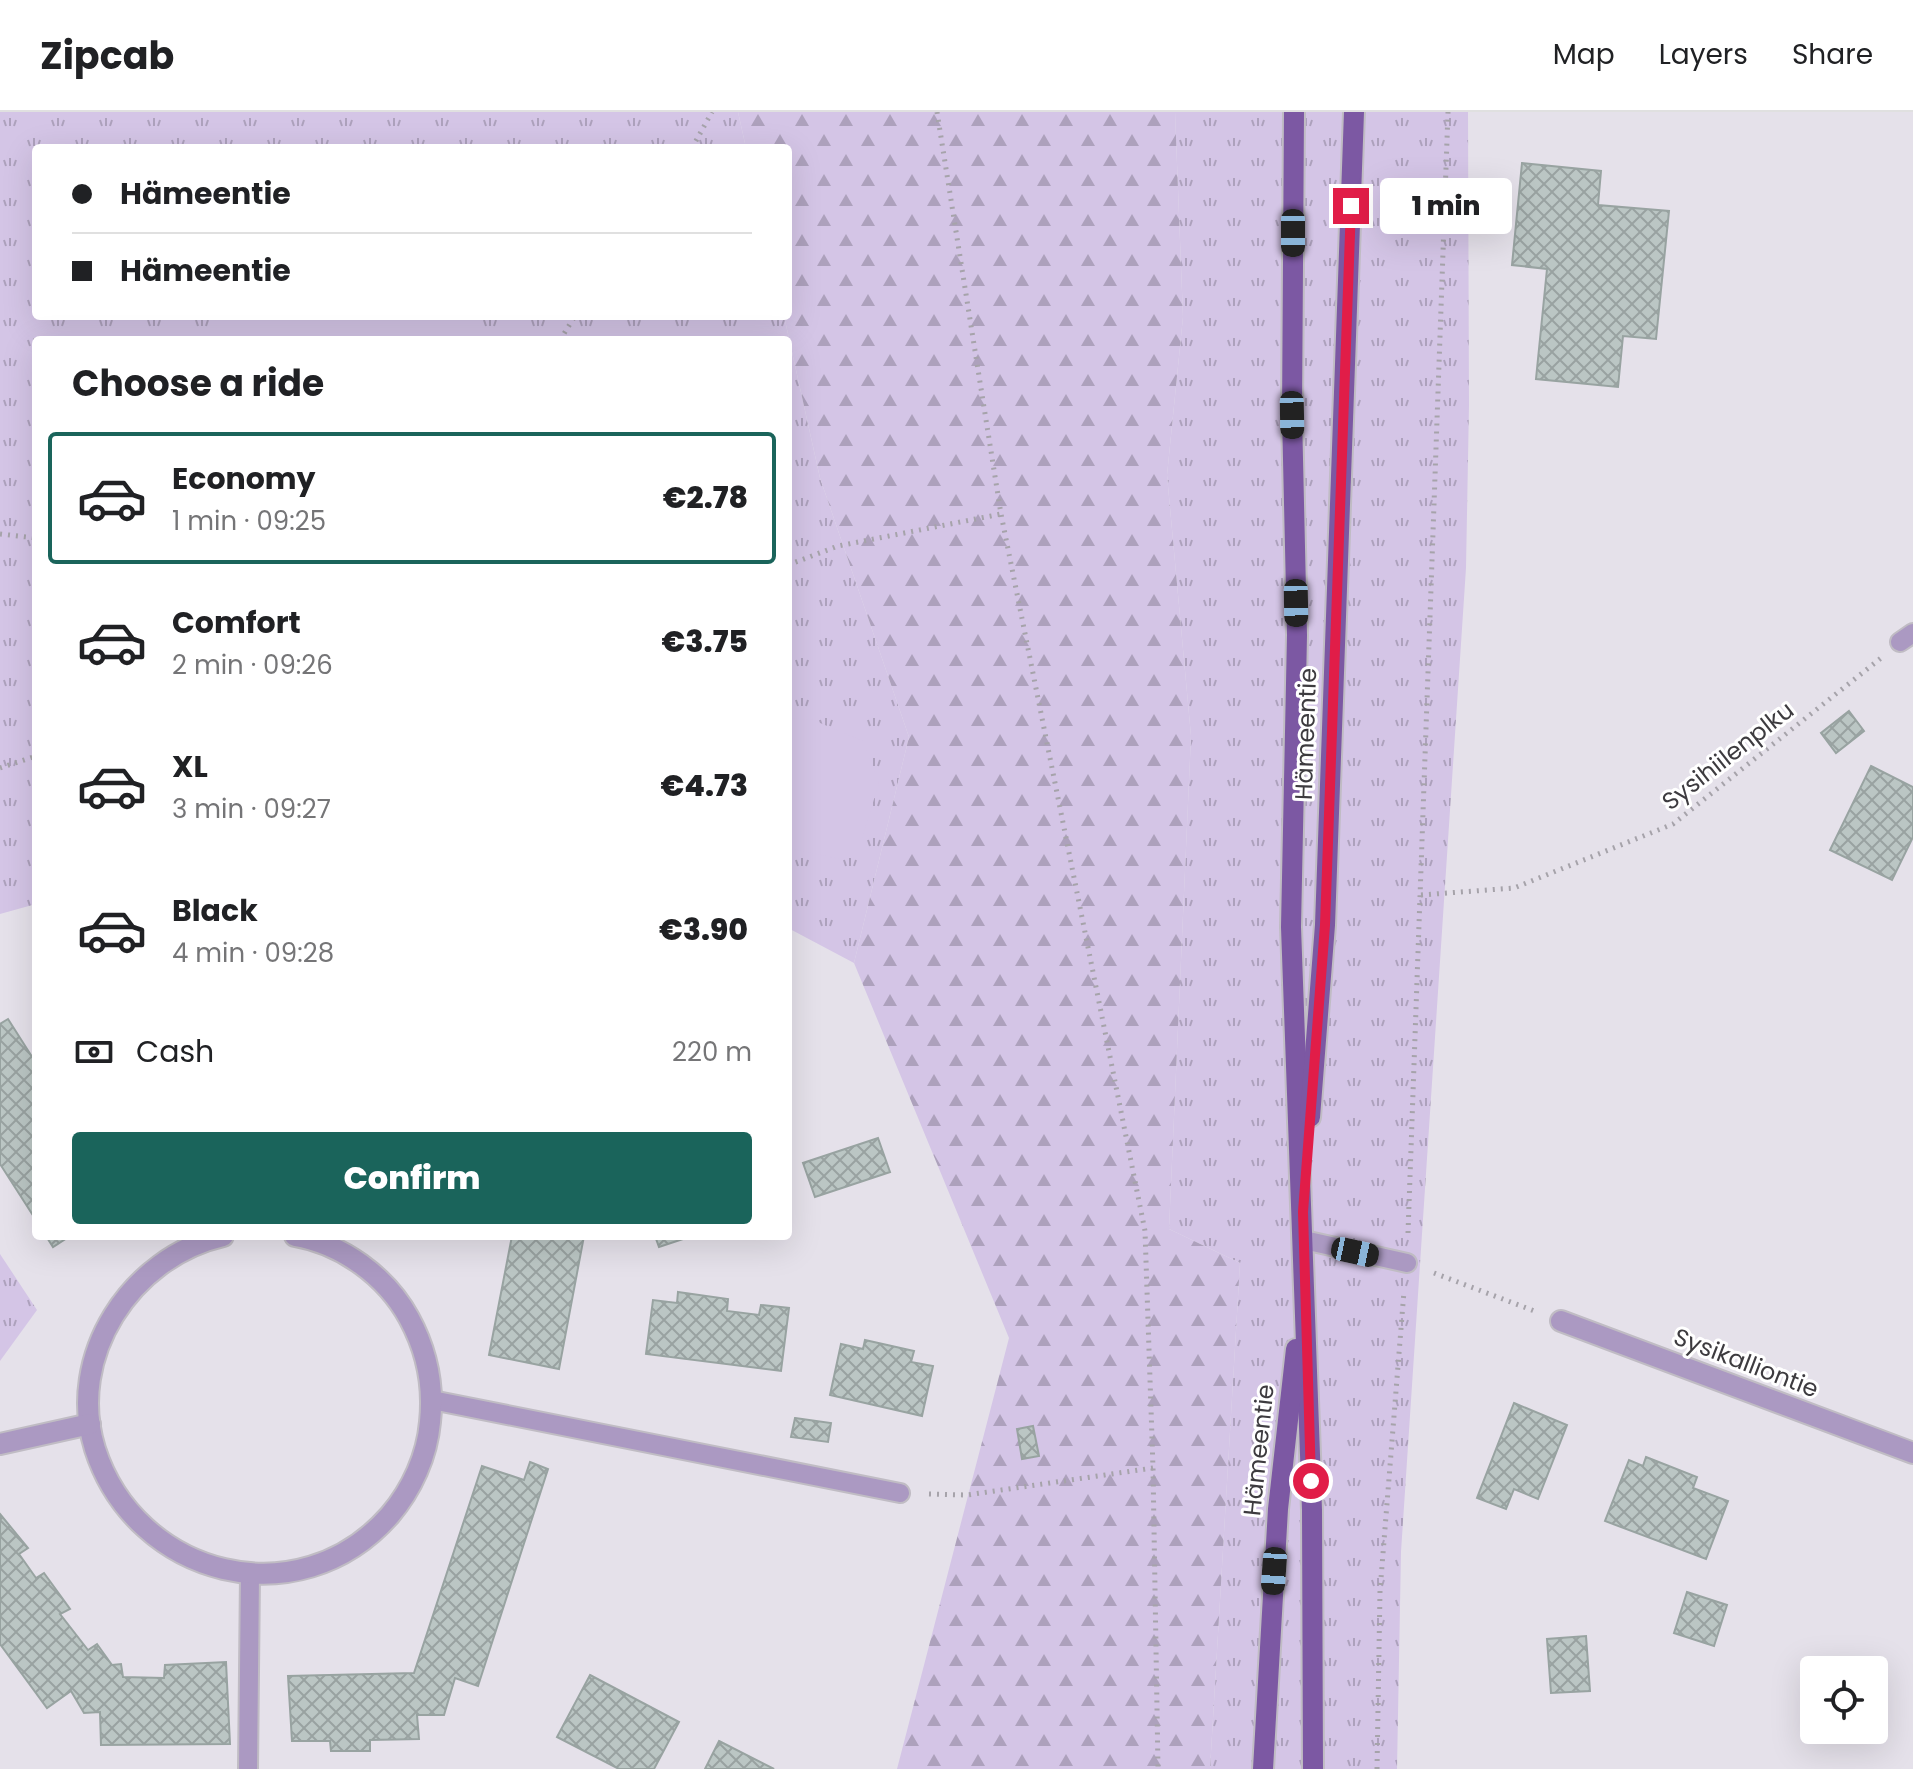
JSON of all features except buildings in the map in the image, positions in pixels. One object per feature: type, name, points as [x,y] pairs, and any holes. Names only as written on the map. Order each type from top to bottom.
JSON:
[{"type":"main road","name":"Hämeentie","points":[[1294,112],[1292,415],[1297,635],[1291,927],[1312,1510],[1313,1769]]},
{"type":"main road","name":"Hämeentie","points":[[1303,1212],[1325,925],[1354,112]]},
{"type":"main road","name":"Hämeentie","points":[[1263,1769],[1278,1509],[1303,1281]]},
{"type":"street","points":[[203,1240],[176,1253],[147,1274],[125,1297],[105,1329],[94,1358],[89,1389],[90,1424],[95,1448],[109,1483],[127,1511],[154,1537],[184,1557],[214,1568],[250,1574],[279,1573],[316,1565],[349,1550],[378,1528],[400,1503],[418,1471],[429,1438],[432,1400],[427,1362],[418,1334],[403,1307],[380,1279],[345,1253],[313,1240]]},
{"type":"street","name":"Sysikalliontie","points":[[1561,1321],[1913,1453]]},
{"type":"street","points":[[0,1444],[90,1424]]},
{"type":"lane","points":[[1304,1240],[1407,1263]]},
{"type":"lane","points":[[432,1400],[900,1493]]},
{"type":"lane","points":[[248,1769],[250,1574]]},
{"type":"path","points":[[694,144],[712,112]]},
{"type":"path","points":[[937,112],[1001,514],[1145,1231],[1158,1769]]},
{"type":"path","points":[[1377,1769],[1380,1591],[1407,1263],[1448,112]]},
{"type":"path","points":[[792,563],[838,546],[1001,514]]},
{"type":"path","points":[[0,534],[32,538]]},
{"type":"path","name":"Sysihiilenplku","points":[[1421,895],[1514,888],[1673,824],[1906,638]]},
{"type":"path","points":[[0,768],[32,757]]},
{"type":"path","points":[[1407,1263],[1561,1321]]},
{"type":"path","points":[[900,1493],[967,1495],[1153,1468]]},
{"type":"green space","points":[[0,112],[738,112],[745,144],[32,144],[32,320],[785,320],[788,336],[32,336],[32,905],[0,914]]},
{"type":"green space","points":[[738,112],[1175,112],[1183,317],[1167,475],[1191,736],[1169,1229],[1240,1263],[1210,1769],[897,1769],[1009,1338],[854,963],[909,737],[820,478],[792,352],[792,336],[788,336],[785,320],[792,320],[792,144],[745,144]]},
{"type":"green space","points":[[1175,112],[1468,112],[1466,568],[1401,1552],[1397,1769],[1210,1769],[1240,1263],[1169,1229],[1191,736],[1167,475],[1183,317]]},
{"type":"green space","points":[[216,320],[473,320],[485,332],[485,336],[218,336]]},
{"type":"green space","points":[[792,352],[820,478],[909,737],[854,963],[792,930]]},
{"type":"green space","points":[[792,718],[813,720],[863,741],[879,783],[862,838],[840,859],[792,849]]},
{"type":"green space","points":[[0,1254],[37,1310],[0,1361]]},
{"type":"route","points":[[1311,1481],[1303,1212],[1325,925],[1351,206]]}]
